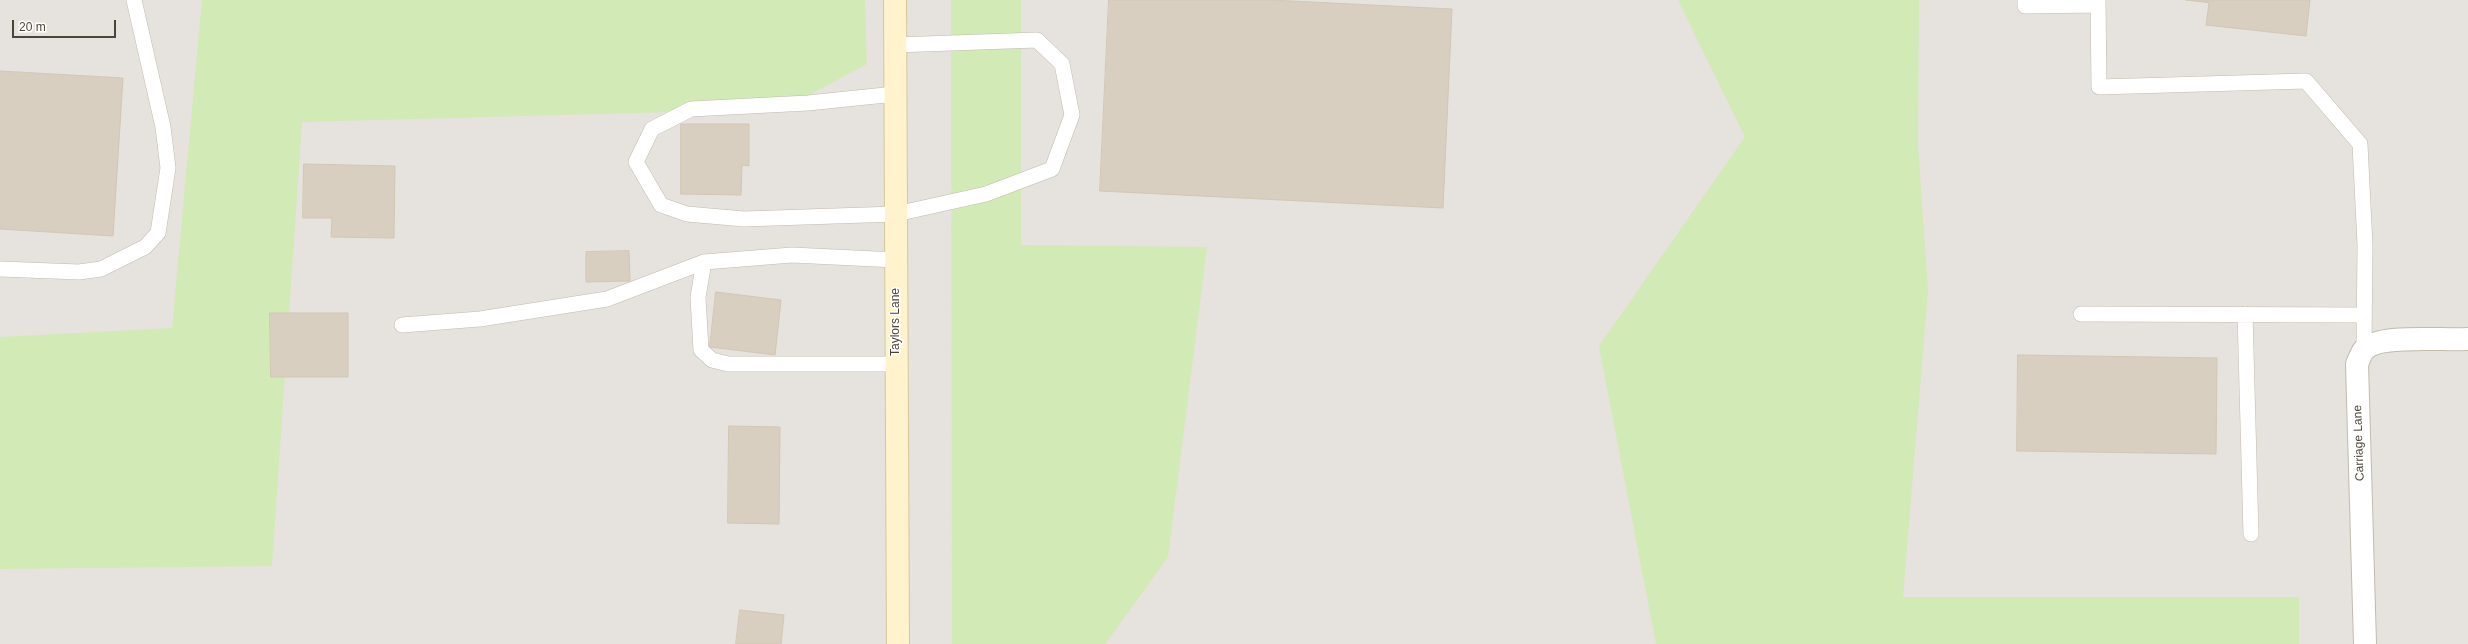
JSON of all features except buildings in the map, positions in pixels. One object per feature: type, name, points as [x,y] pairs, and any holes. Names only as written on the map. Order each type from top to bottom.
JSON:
[{"type":"street","name":"Taylors Lane","points":[[895,0],[898,644]]},
{"type":"street","points":[[2364,350],[2373,343],[2398,339],[2468,339]]},
{"type":"street","name":"Carriage Lane","points":[[2364,350],[2357,364],[2356,378],[2365,644]]},
{"type":"lane","points":[[0,269],[79,272],[101,269],[145,247],[158,233],[168,175],[163,127],[134,0]]},
{"type":"lane","points":[[2025,0],[2025,6],[2098,2],[2099,87],[2306,81],[2360,144],[2365,246],[2364,350]]},
{"type":"lane","points":[[895,45],[1037,40],[1062,64],[1072,115],[1052,169],[986,194],[896,214],[744,219],[687,214],[661,205],[636,162],[652,129],[690,109],[808,103],[895,94]]},
{"type":"lane","points":[[402,326],[480,319],[608,299],[704,262],[792,255],[896,260]]},
{"type":"lane","points":[[704,262],[698,297],[701,350],[712,360],[728,364],[897,364]]},
{"type":"lane","points":[[2081,314],[2364,315]]},
{"type":"lane","points":[[2245,314],[2251,534]]},
{"type":"shaded area","points":[[0,0],[2468,0],[2468,644],[0,644]]},
{"type":"green space","points":[[202,0],[865,0],[867,64],[782,109],[302,122],[272,566],[0,569],[0,337],[172,328]]},
{"type":"green space","points":[[951,0],[1021,0],[1021,245],[1207,247],[1168,557],[1105,644],[952,644]]},
{"type":"green space","points":[[1678,0],[1919,0],[1918,146],[1928,290],[1903,597],[2299,597],[2299,644],[1656,644],[1599,346],[1745,137]]}]
